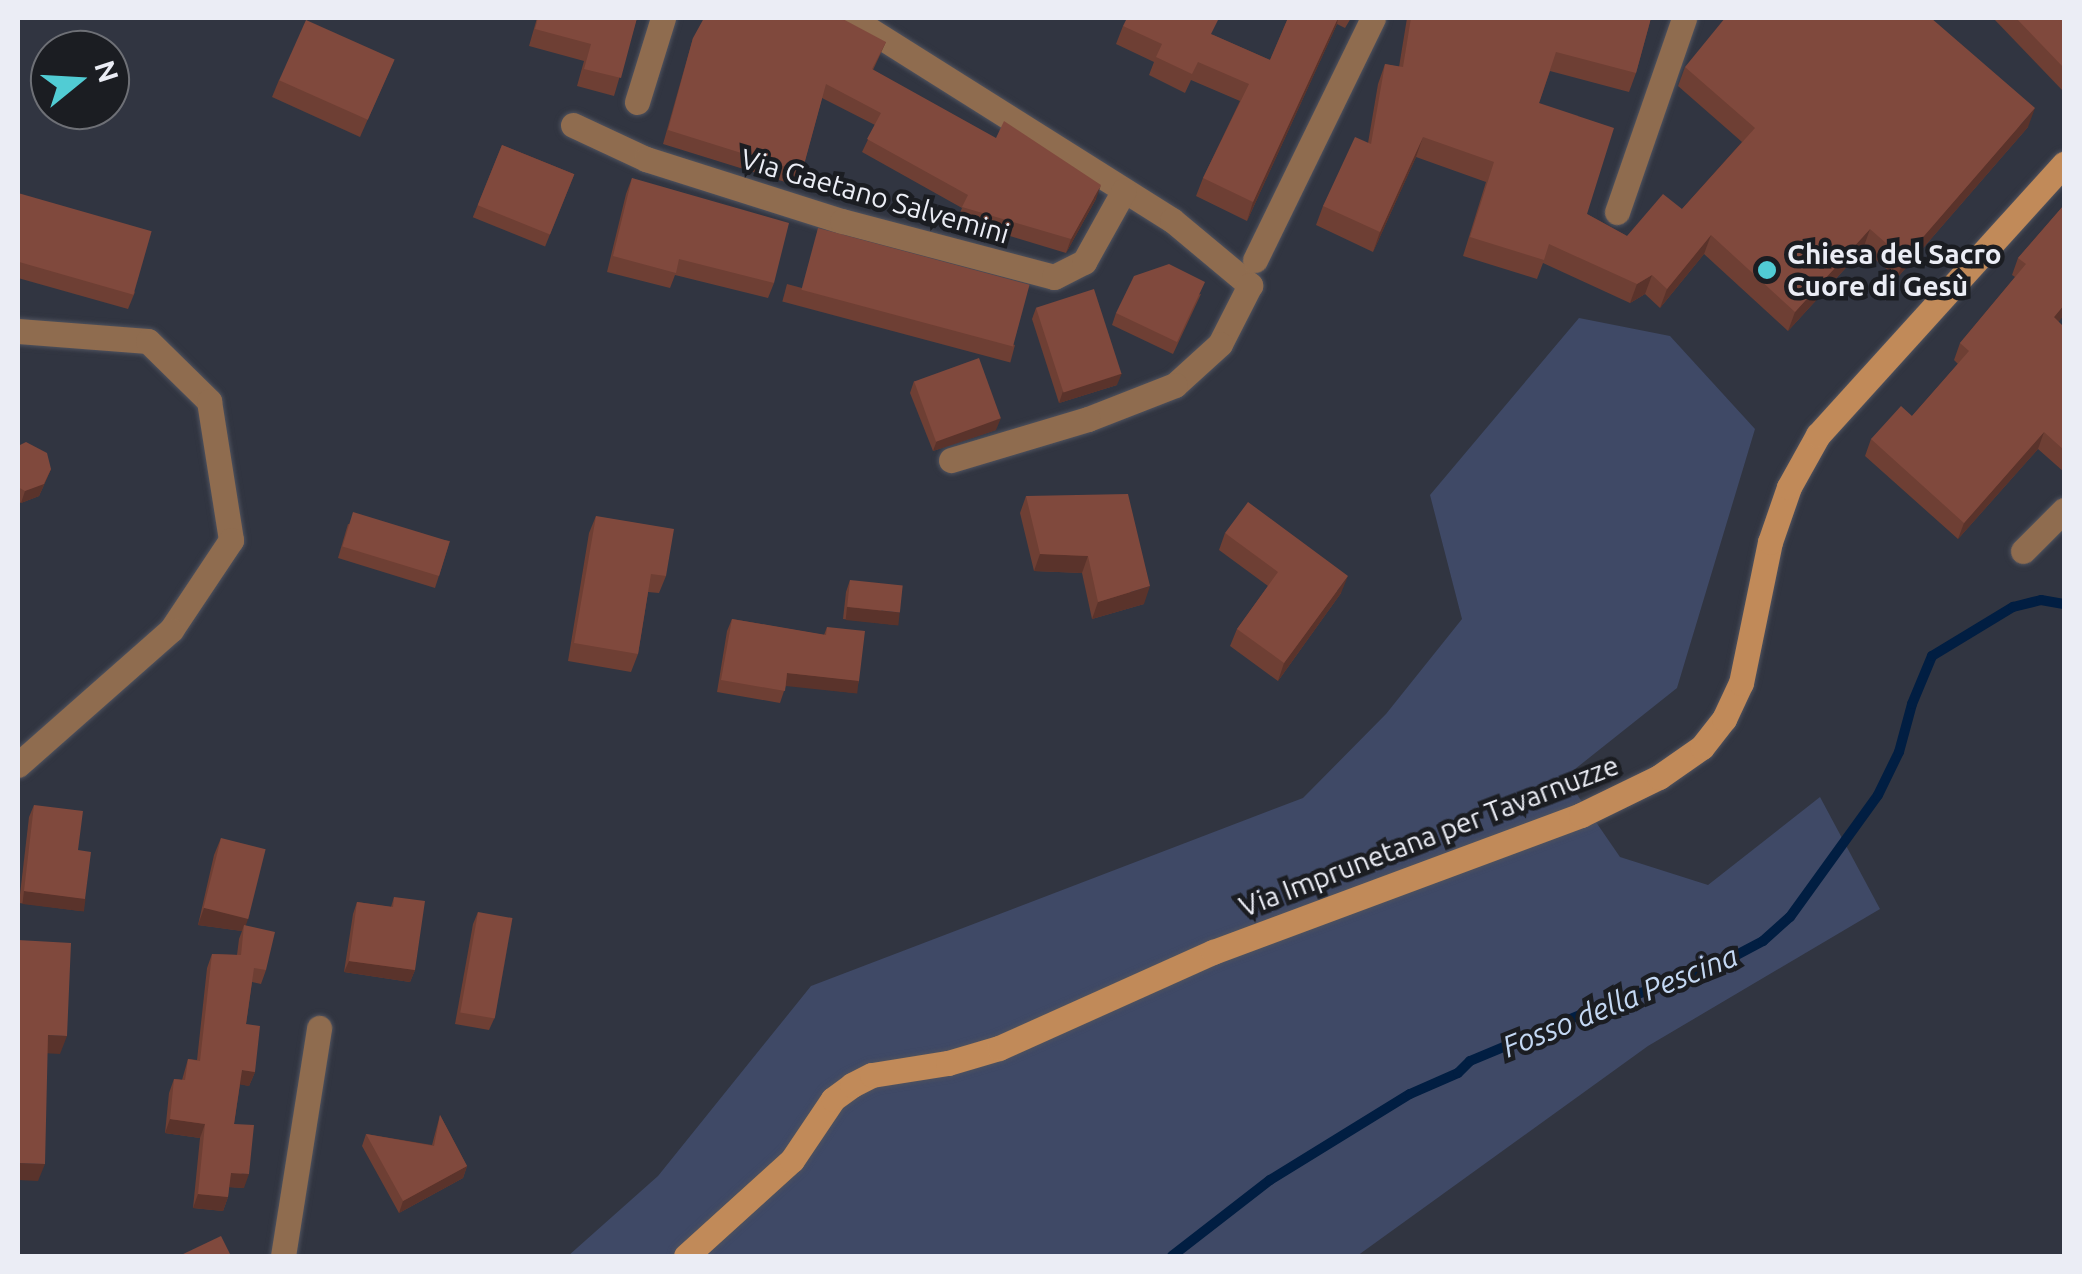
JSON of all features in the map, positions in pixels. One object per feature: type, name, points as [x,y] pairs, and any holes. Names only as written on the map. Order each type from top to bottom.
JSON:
[{"type":"main road","name":"Via Imprunetana per Tavarnuzze","points":[[686,1256],[792,1160],[833,1099],[852,1085],[872,1075],[948,1063],[999,1048],[1213,952],[1581,816],[1660,777],[1702,747],[1724,719],[1741,683],[1770,542],[1788,487],[1818,435],[2064,164]]},
{"type":"street","points":[[637,102],[663,18]]},
{"type":"street","points":[[851,18],[1172,220],[1250,286],[1220,344],[1175,386],[1088,419],[951,460]]},
{"type":"street","points":[[1255,260],[1373,18]]},
{"type":"street","points":[[1617,212],[1684,18]]},
{"type":"street","name":"Via Gaetano Salvemini","points":[[573,125],[646,159],[842,221],[1054,277],[1084,262],[1124,190]]},
{"type":"street","points":[[18,330],[148,341],[209,401],[231,540],[171,630],[18,765]]},
{"type":"street","points":[[2023,552],[2064,510]]},
{"type":"street","points":[[283,1256],[320,1028]]},
{"type":"shaded area","points":[[1579,318],[1670,336],[1755,429],[1677,688],[1565,777],[1620,857],[1708,885],[1820,797],[1880,909],[1648,1046],[1357,1256],[568,1256],[658,1176],[811,986],[1303,798],[1386,714],[1462,619],[1430,495]]},
{"type":"building","points":[[538,18],[637,18],[621,78],[584,69],[591,44],[535,29]]},
{"type":"building","points":[[704,18],[841,18],[886,42],[872,69],[996,138],[1004,121],[1101,185],[1071,239],[962,207],[968,195],[867,139],[881,113],[826,84],[802,172],[668,130],[693,38]]},
{"type":"building","points":[[1127,18],[1219,18],[1211,34],[1270,60],[1288,18],[1338,18],[1253,202],[1203,178],[1249,84],[1198,62],[1192,74],[1156,57],[1162,44],[1123,26]]},
{"type":"building","points":[[1411,18],[1651,18],[1636,73],[1556,52],[1539,103],[1614,128],[1587,214],[1627,236],[1663,194],[1682,209],[1755,128],[1685,67],[1725,18],[1931,18],[2035,108],[1904,259],[1870,229],[1795,312],[1711,235],[1667,289],[1652,275],[1637,284],[1549,244],[1544,260],[1470,237],[1494,162],[1423,137],[1380,232],[1323,206],[1355,137],[1371,144],[1385,64],[1403,67]]},
{"type":"building","points":[[2016,18],[2064,18],[2064,68]]},
{"type":"building","points":[[306,20],[395,59],[368,120],[279,80]]},
{"type":"building","points":[[502,145],[574,174],[550,234],[478,205]]},
{"type":"building","points":[[632,178],[789,223],[774,283],[679,259],[676,273],[613,256]]},
{"type":"building","points":[[18,193],[152,231],[133,295],[18,262]]},
{"type":"building","points":[[2064,205],[2064,305],[2054,317],[2064,327],[2064,450],[2044,432],[1964,523],[1871,439],[1901,406],[1912,416],[1969,351],[1960,343],[2026,264],[2018,258]]},
{"type":"building","points":[[818,228],[1030,285],[1013,347],[801,290]]},
{"type":"building","points":[[1169,264],[1205,282],[1177,342],[1116,313],[1134,276]]},
{"type":"building","points":[[1094,289],[1122,374],[1063,392],[1036,308]]},
{"type":"building","points":[[979,358],[1001,418],[936,442],[914,382]]},
{"type":"building","points":[[26,442],[47,453],[51,469],[44,484],[25,491],[18,487],[18,446]]},
{"type":"building","points":[[1128,494],[1150,586],[1098,602],[1088,556],[1040,554],[1026,496]]},
{"type":"building","points":[[1248,502],[1348,576],[1284,663],[1237,629],[1278,572],[1225,533]]},
{"type":"building","points":[[353,512],[450,542],[439,576],[342,546]]},
{"type":"building","points":[[596,516],[674,529],[666,576],[651,574],[638,654],[574,643]]},
{"type":"building","points":[[850,580],[903,586],[900,612],[847,607]]},
{"type":"building","points":[[732,619],[826,635],[827,627],[865,631],[859,681],[787,673],[785,691],[721,680]]},
{"type":"building","points":[[34,805],[83,811],[78,850],[91,852],[85,899],[24,891]]},
{"type":"building","points":[[221,838],[266,849],[248,919],[204,908]]},
{"type":"building","points":[[394,897],[425,901],[415,970],[349,961],[357,902],[393,907]]},
{"type":"building","points":[[478,912],[512,918],[495,1019],[460,1012]]},
{"type":"building","points":[[244,925],[275,932],[266,970],[254,968],[246,1024],[260,1026],[255,1072],[242,1070],[234,1124],[254,1125],[249,1174],[231,1173],[228,1197],[198,1194],[205,1124],[170,1119],[174,1079],[185,1080],[188,1059],[200,1061],[212,954],[241,955]]},
{"type":"building","points":[[18,940],[71,943],[67,1036],[48,1035],[45,1164],[18,1163]]},
{"type":"building","points":[[440,1115],[467,1166],[403,1201],[366,1134],[434,1146]]},
{"type":"building","points":[[221,1236],[231,1256],[179,1256]]},
{"type":"waterway","name":"Fosso della Pescina","points":[[1172,1256],[1270,1180],[1410,1094],[1458,1073],[1470,1061],[1592,1010],[1712,968],[1763,941],[1790,917],[1878,795],[1899,752],[1912,704],[1932,656],[2013,607],[2041,600],[2064,604]]},
{"type":"place","name":"Chiesa del Sacro Cuore di Gesù","points":[[1767,270]]}]
